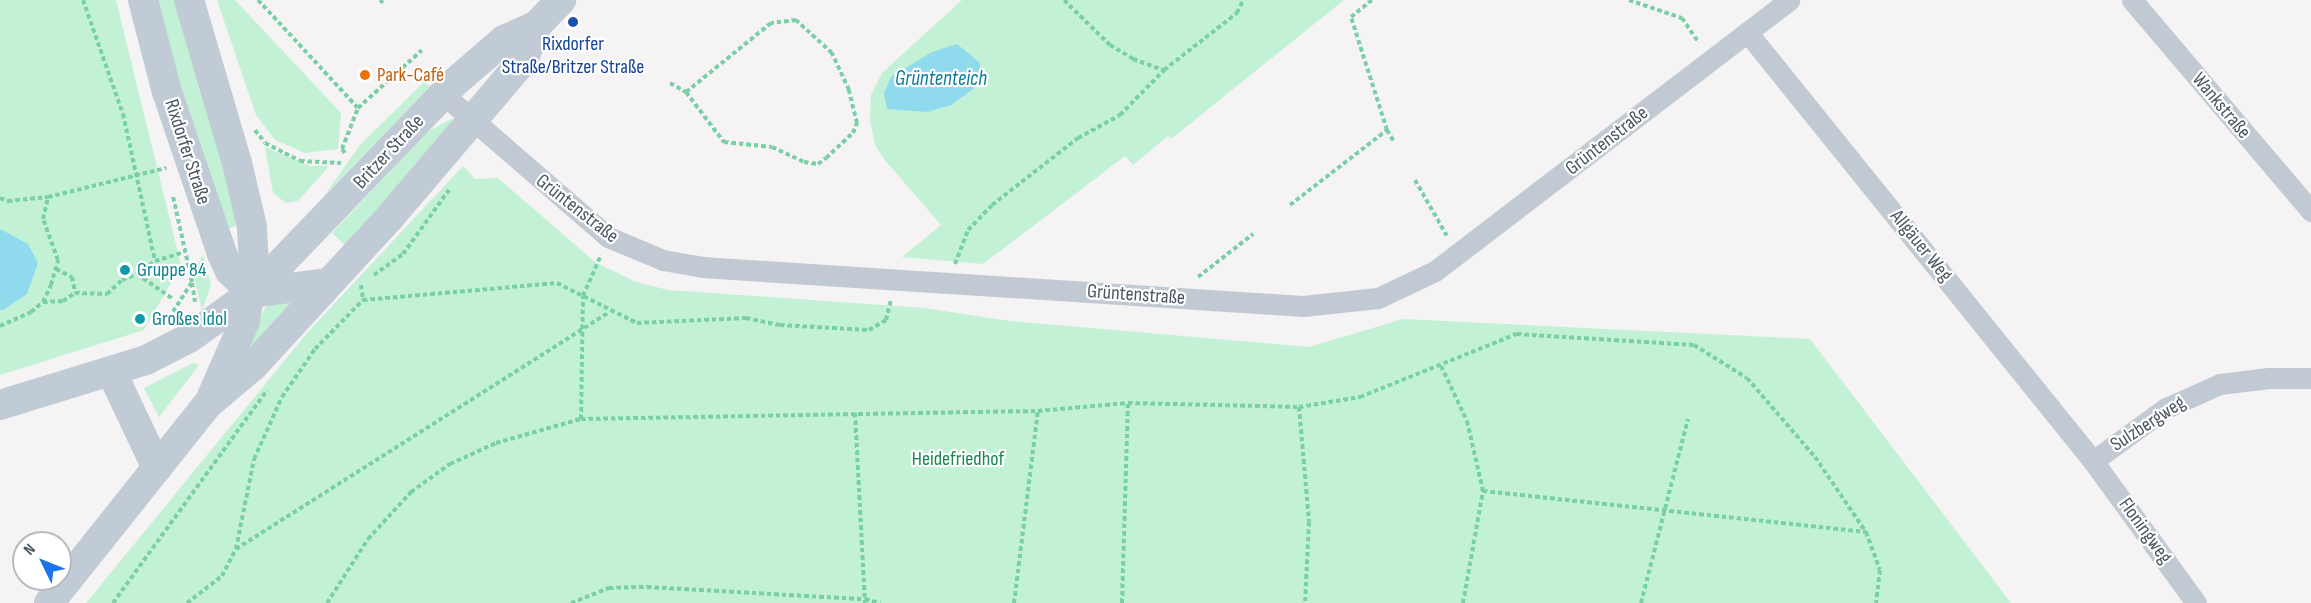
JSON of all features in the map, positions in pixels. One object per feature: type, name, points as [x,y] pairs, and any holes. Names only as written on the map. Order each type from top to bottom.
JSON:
[{"type":"main road","name":"Rixdorfer Straße","points":[[143,0],[167,92],[222,254],[230,271],[252,293]]},
{"type":"main road","points":[[189,0],[224,109],[249,214],[252,293],[239,337],[208,404]]},
{"type":"main road","name":"Britzer Straße","points":[[0,405],[112,373],[189,338],[252,293],[443,94],[488,51],[537,25],[561,0]]},
{"type":"main road","name":"Britzer Straße","points":[[49,603],[208,404],[253,366],[523,61],[537,25]]},
{"type":"main road","name":"Britzer Straße","points":[[252,293],[328,283]]},
{"type":"main road","points":[[112,373],[157,468]]},
{"type":"street","name":"Grüntenstraße","points":[[443,94],[609,237],[663,260],[702,267],[1303,306],[1378,298],[1408,286],[1463,252],[1790,0]]},
{"type":"street","name":"Wankstraße","points":[[2132,0],[2311,211]]},
{"type":"street","name":"Allgäuer Weg","points":[[1747,32],[2093,461]]},
{"type":"street","name":"Sulzbergweg","points":[[2093,461],[2166,408],[2220,384],[2269,378],[2311,378]]},
{"type":"street","name":"Floningweg","points":[[2093,461],[2196,603]]},
{"type":"path","points":[[83,0],[123,114],[138,174],[155,261]]},
{"type":"path","points":[[258,0],[358,108]]},
{"type":"path","points":[[1064,0],[1110,45],[1133,59],[1164,70]]},
{"type":"path","points":[[955,265],[968,230],[992,205],[1078,138],[1120,116],[1164,70],[1237,12],[1243,0]]},
{"type":"path","points":[[1372,0],[1351,17],[1387,130],[1394,142]]},
{"type":"path","points":[[1630,0],[1682,18],[1700,45]]},
{"type":"path","points":[[670,83],[686,92],[724,142],[763,145],[804,162],[818,164],[853,133],[857,123],[849,90],[832,53],[796,20],[771,23],[686,92]]},
{"type":"path","points":[[345,153],[342,149],[358,108],[422,50]]},
{"type":"path","points":[[251,125],[265,143],[300,161],[342,163]]},
{"type":"path","points":[[1290,204],[1387,130]]},
{"type":"path","points":[[163,159],[168,178]]},
{"type":"path","points":[[0,198],[8,201],[48,197],[166,168]]},
{"type":"path","points":[[1415,180],[1447,236]]},
{"type":"path","points":[[359,288],[403,254],[450,187]]},
{"type":"path","points":[[171,189],[199,311]]},
{"type":"path","points":[[0,326],[18,320],[43,302],[56,269],[58,260],[43,219],[48,197]]},
{"type":"path","points":[[1198,277],[1253,234]]},
{"type":"path","points":[[581,419],[583,296],[609,237]]},
{"type":"path","points":[[43,302],[63,301],[75,293],[107,294],[122,280],[137,274],[155,261],[182,253]]},
{"type":"path","points":[[56,269],[72,277],[75,293]]},
{"type":"path","points":[[137,274],[173,299]]},
{"type":"path","points":[[357,276],[363,300]]},
{"type":"path","points":[[166,322],[192,282]]},
{"type":"path","points":[[187,603],[222,576],[236,549],[254,459],[267,428],[315,349],[363,300],[556,283],[609,312],[637,323],[746,318],[780,325],[869,330],[886,320],[891,300]]},
{"type":"path","points":[[236,549],[609,312]]},
{"type":"path","points":[[327,603],[368,539],[411,492],[450,464],[496,443],[581,419],[1038,411],[1128,403],[1299,407],[1360,397],[1517,334],[1694,345],[1747,378],[1815,457],[1866,531],[1880,570],[1876,603]]},
{"type":"path","points":[[1441,366],[1467,421],[1483,491],[1463,603]]},
{"type":"path","points":[[113,603],[192,489],[275,381]]},
{"type":"path","points":[[1122,603],[1128,403]]},
{"type":"path","points":[[1299,407],[1309,522],[1305,603]]},
{"type":"path","points":[[1014,603],[1038,411]]},
{"type":"path","points":[[855,413],[865,601]]},
{"type":"path","points":[[1641,603],[1688,419]]},
{"type":"path","points":[[1483,491],[1866,531]]},
{"type":"path","points":[[571,603],[609,588],[647,587],[880,603]]},
{"type":"green space","points":[[0,0],[116,0],[181,265],[144,330],[0,375]]},
{"type":"green space","points":[[151,0],[176,0],[205,95],[238,225],[227,229]]},
{"type":"green space","points":[[217,0],[235,0],[341,113],[338,149],[305,153],[275,140],[256,115]]},
{"type":"green space","points":[[962,0],[1344,0],[1171,139],[1168,136],[1133,165],[1125,156],[983,264],[902,257],[941,225],[884,159],[875,145],[870,120],[871,95],[882,73]]},
{"type":"green space","points":[[424,82],[430,86],[324,196],[360,145]]},
{"type":"green space","points":[[451,119],[455,120],[347,247],[332,233],[427,132]]},
{"type":"green space","points":[[265,147],[310,166],[329,166],[298,201],[286,203],[273,193]]},
{"type":"green space","name":"Heidefriedhof","points":[[463,166],[475,179],[498,178],[595,262],[636,282],[668,290],[924,308],[1010,321],[1309,347],[1403,319],[1810,339],[2011,603],[86,603],[307,333]]},
{"type":"green space","points":[[203,255],[211,285],[202,311],[193,272]]},
{"type":"green space","points":[[271,296],[296,301],[257,345],[248,344]]},
{"type":"green space","points":[[193,363],[199,365],[159,417],[144,388]]},
{"type":"water","name":"Grüntenteich","points":[[957,44],[980,63],[980,76],[973,89],[951,105],[927,112],[887,109],[884,93],[891,77],[932,52]]},
{"type":"water","points":[[0,229],[28,244],[38,263],[27,294],[3,310],[0,310]]},
{"type":"place","name":"Rixdorfer Straße/Britzer Straße","points":[[573,22]]},
{"type":"place","name":"Park-Café","points":[[365,75]]},
{"type":"place","name":"Gruppe 84","points":[[125,270]]},
{"type":"place","name":"Großes Idol","points":[[140,319]]}]
